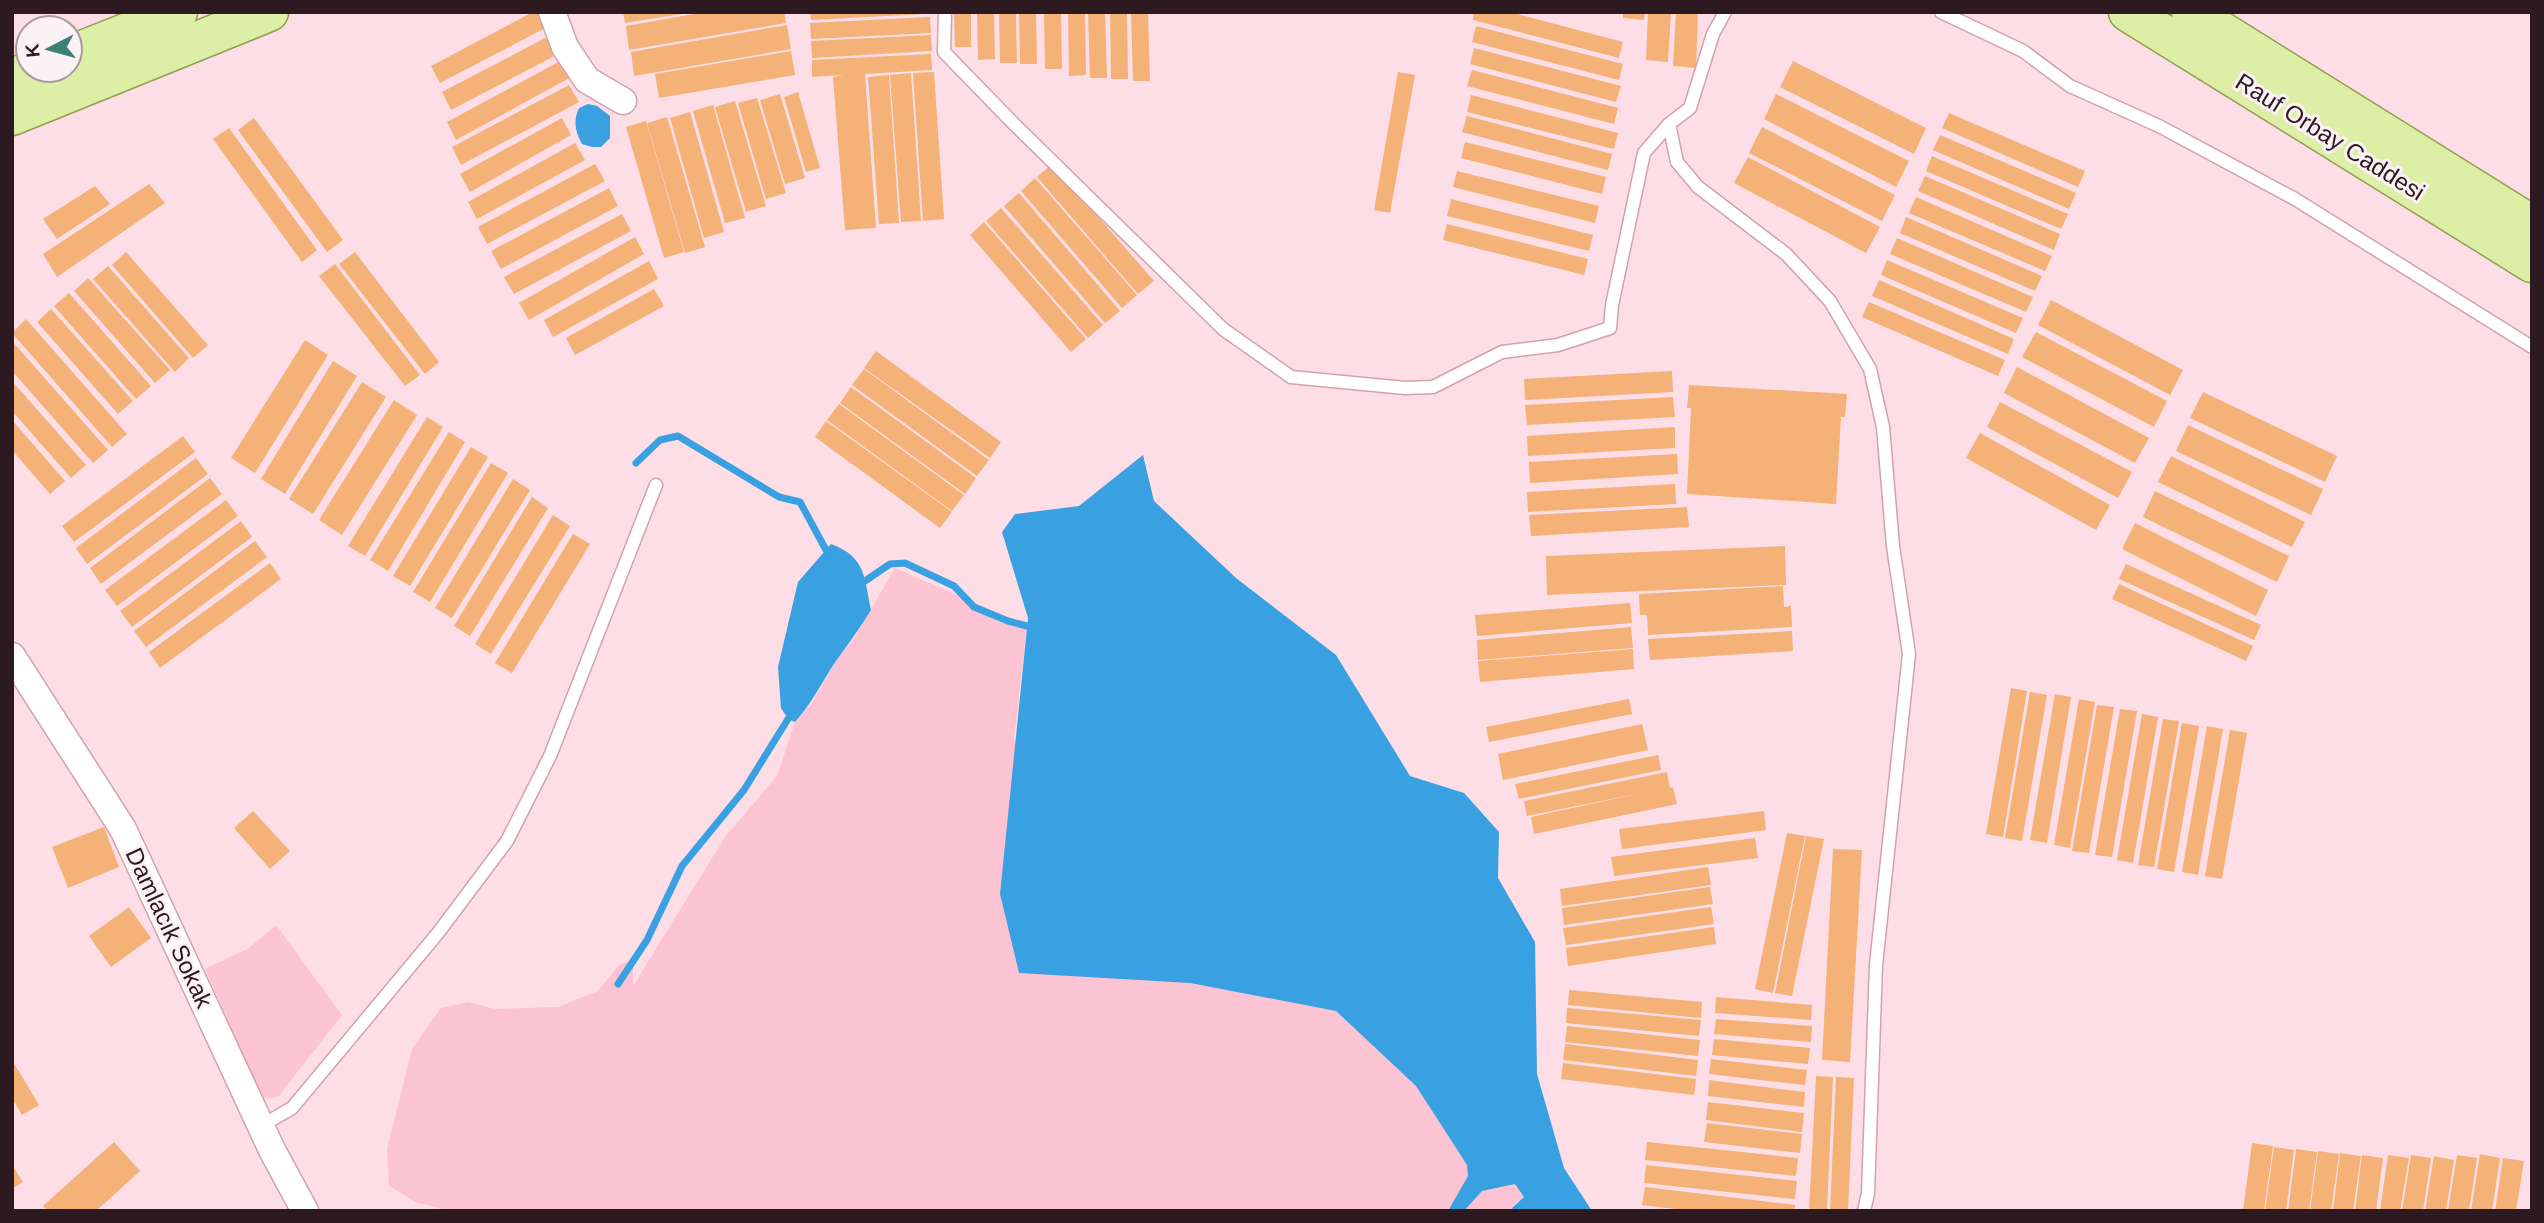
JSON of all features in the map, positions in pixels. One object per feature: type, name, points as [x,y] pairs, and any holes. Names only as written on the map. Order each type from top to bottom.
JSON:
[{"type":"main road","points":[[12,116],[269,12]]},
{"type":"main road","name":"Rauf Orbay Caddesi","points":[[2128,12],[2182,43],[2532,263]]},
{"type":"main road","name":"Rauf Orbay Caddesi","points":[[2190,12],[2532,225]]},
{"type":"main road","points":[[84,49],[158,16]]},
{"type":"street","points":[[552,12],[565,47],[587,80],[623,101]]},
{"type":"street","name":"Damlacık Sokak","points":[[12,656],[123,828],[261,1126],[304,1211]]},
{"type":"lane","points":[[945,12],[944,52],[1223,330],[1291,377],[1405,388],[1433,387],[1502,352],[1558,345],[1610,328],[1612,305],[1644,153],[1669,124],[1690,108],[1713,34],[1725,12]]},
{"type":"lane","points":[[1941,12],[2023,51],[2070,86],[2159,125],[2295,199],[2532,347]]},
{"type":"lane","points":[[1669,124],[1677,162],[1698,187],[1786,254],[1829,301],[1870,369],[1883,427],[1894,545],[1909,654],[1876,965],[1868,1193],[1864,1211]]},
{"type":"lane","points":[[261,1126],[292,1108],[438,933],[507,841],[550,756],[656,485]]},
{"type":"shaded area","points":[[895,568],[1027,626],[1014,739],[1190,983],[1336,1011],[1416,1086],[1467,1165],[1469,1176],[1448,1211],[451,1211],[415,1202],[389,1186],[387,1149],[412,1049],[441,1008],[468,1002],[495,1009],[558,1007],[598,991],[620,964],[633,960],[633,986],[725,837],[777,776],[795,722],[812,703],[836,661],[855,637]]},
{"type":"shaded area","points":[[276,925],[342,1015],[278,1097],[262,1098],[205,969],[249,948]]},
{"type":"shaded area","points":[[1515,1184],[1524,1197],[1512,1207],[1514,1211],[1464,1211],[1482,1191]]},
{"type":"water","points":[[588,104],[597,106],[610,116],[610,138],[601,147],[582,144],[576,130],[579,108]]},
{"type":"water","points":[[1143,455],[1154,501],[1236,578],[1336,655],[1410,776],[1464,793],[1499,832],[1498,878],[1535,942],[1537,1074],[1564,1168],[1592,1211],[1514,1211],[1512,1208],[1524,1197],[1515,1184],[1482,1191],[1464,1211],[1448,1211],[1468,1176],[1467,1165],[1416,1086],[1336,1011],[1190,983],[1019,973],[1000,894],[1028,618],[1002,532],[1015,514],[1079,506]]},
{"type":"water","points":[[831,544],[851,555],[862,570],[871,610],[795,722],[788,719],[781,708],[778,667],[798,582]]},
{"type":"building","points":[[533,12],[542,12],[549,26],[440,83],[431,66]]},
{"type":"building","points":[[623,12],[682,12],[682,14],[625,23]]},
{"type":"building","points":[[705,12],[784,12],[786,23],[629,50],[626,26]]},
{"type":"building","points":[[810,12],[924,12],[924,14],[811,20]]},
{"type":"building","points":[[954,12],[971,12],[971,47],[955,47]]},
{"type":"building","points":[[977,12],[994,12],[995,59],[978,60]]},
{"type":"building","points":[[999,12],[1016,12],[1017,63],[1000,63]]},
{"type":"building","points":[[1019,12],[1036,12],[1037,64],[1020,64]]},
{"type":"building","points":[[1044,12],[1061,12],[1062,69],[1045,69]]},
{"type":"building","points":[[1068,12],[1085,12],[1086,75],[1069,76]]},
{"type":"building","points":[[1088,12],[1105,12],[1107,78],[1090,78]]},
{"type":"building","points":[[1110,12],[1127,12],[1128,79],[1111,79]]},
{"type":"building","points":[[1131,12],[1148,12],[1150,81],[1133,81]]},
{"type":"building","points":[[1474,12],[1510,12],[1623,42],[1619,58],[1473,20]]},
{"type":"building","points":[[1623,12],[1645,12],[1644,20],[1623,18]]},
{"type":"building","points":[[1648,12],[1671,12],[1668,62],[1646,60]]},
{"type":"building","points":[[1676,12],[1698,12],[1696,68],[1673,66]]},
{"type":"building","points":[[930,17],[931,33],[811,39],[810,23]]},
{"type":"building","points":[[787,25],[791,49],[634,76],[631,52]]},
{"type":"building","points":[[1476,26],[1623,64],[1619,80],[1472,42]]},
{"type":"building","points":[[551,35],[560,53],[451,110],[442,92]]},
{"type":"building","points":[[931,35],[932,51],[812,58],[811,41]]},
{"type":"building","points":[[1474,48],[1621,86],[1616,102],[1470,64]]},
{"type":"building","points":[[791,51],[795,75],[659,98],[655,74]]},
{"type":"building","points":[[931,54],[932,70],[865,74],[876,228],[845,230],[833,77],[843,75],[812,77],[812,60]]},
{"type":"building","points":[[564,59],[573,76],[456,140],[447,122]]},
{"type":"building","points":[[1793,61],[1926,128],[1914,154],[1780,87]]},
{"type":"building","points":[[1472,70],[1618,108],[1614,124],[1467,86]]},
{"type":"building","points":[[934,72],[944,219],[923,221],[913,73]]},
{"type":"building","points":[[1398,72],[1415,75],[1390,213],[1374,210]]},
{"type":"building","points":[[911,73],[921,221],[901,222],[890,75]]},
{"type":"building","points":[[889,75],[899,223],[879,224],[868,77]]},
{"type":"building","points":[[569,85],[579,102],[461,165],[452,147]]},
{"type":"building","points":[[798,92],[820,168],[806,172],[784,97]]},
{"type":"building","points":[[780,94],[805,178],[785,184],[760,100]]},
{"type":"building","points":[[1776,94],[1909,161],[1896,187],[1764,119]]},
{"type":"building","points":[[1471,95],[1618,133],[1614,149],[1467,112]]},
{"type":"building","points":[[757,98],[786,193],[766,199],[738,103]]},
{"type":"building","points":[[735,101],[766,206],[746,212],[715,107]]},
{"type":"building","points":[[713,105],[745,218],[725,223],[693,111]]},
{"type":"building","points":[[690,112],[724,232],[704,238],[670,118]]},
{"type":"building","points":[[1949,113],[2085,171],[2078,187],[1942,128]]},
{"type":"building","points":[[1467,116],[1612,154],[1608,170],[1462,132]]},
{"type":"building","points":[[667,117],[705,247],[685,253],[647,123]]},
{"type":"building","points":[[254,118],[343,240],[327,252],[238,130]]},
{"type":"building","points":[[562,118],[571,135],[470,192],[460,174]]},
{"type":"building","points":[[646,121],[684,252],[664,258],[626,127]]},
{"type":"building","points":[[1762,127],[1895,195],[1882,221],[1749,153]]},
{"type":"building","points":[[229,128],[317,250],[302,262],[213,139]]},
{"type":"building","points":[[1940,135],[2076,193],[2069,209],[1933,150]]},
{"type":"building","points":[[1465,142],[1606,177],[1602,194],[1461,158]]},
{"type":"building","points":[[575,143],[585,160],[477,219],[468,202]]},
{"type":"building","points":[[1932,156],[2068,214],[2061,229],[1926,171]]},
{"type":"building","points":[[1748,157],[1880,227],[1866,253],[1734,183]]},
{"type":"building","points":[[595,164],[605,181],[487,244],[478,227]]},
{"type":"building","points":[[1052,164],[1154,281],[1138,294],[1037,177]]},
{"type":"building","points":[[1457,171],[1599,206],[1595,223],[1453,187]]},
{"type":"building","points":[[1925,176],[2060,234],[2054,250],[1918,191]]},
{"type":"building","points":[[1035,178],[1137,295],[1122,308],[1021,191]]},
{"type":"building","points":[[149,184],[165,203],[57,277],[43,254]]},
{"type":"building","points":[[95,186],[110,204],[57,239],[43,219]]},
{"type":"building","points":[[609,188],[618,206],[501,269],[491,251]]},
{"type":"building","points":[[1019,193],[1120,311],[1105,323],[1004,206]]},
{"type":"building","points":[[1916,197],[2052,256],[2045,271],[1909,213]]},
{"type":"building","points":[[1451,199],[1593,235],[1589,251],[1447,216]]},
{"type":"building","points":[[1001,208],[1103,325],[1088,338],[986,221]]},
{"type":"building","points":[[622,214],[631,231],[514,294],[504,277]]},
{"type":"building","points":[[1906,217],[2042,276],[2035,291],[1900,233]]},
{"type":"building","points":[[984,222],[1086,339],[1071,352],[970,235]]},
{"type":"building","points":[[1447,224],[1588,259],[1584,275],[1443,240]]},
{"type":"building","points":[[635,237],[644,254],[529,320],[519,303]]},
{"type":"building","points":[[1897,238],[2033,297],[2026,312],[1890,254]]},
{"type":"building","points":[[126,252],[208,345],[193,358],[112,265]]},
{"type":"building","points":[[355,252],[439,362],[425,374],[339,264]]},
{"type":"building","points":[[1887,260],[2023,318],[2016,333],[1881,275]]},
{"type":"building","points":[[649,261],[658,279],[553,337],[544,320]]},
{"type":"building","points":[[335,264],[420,375],[405,386],[319,276]]},
{"type":"building","points":[[108,266],[189,358],[175,372],[93,279]]},
{"type":"building","points":[[88,278],[170,370],[155,383],[74,291]]},
{"type":"building","points":[[1879,280],[2014,339],[2008,354],[1872,296]]},
{"type":"building","points":[[654,289],[664,306],[575,355],[566,338]]},
{"type":"building","points":[[69,293],[151,386],[136,399],[54,306]]},
{"type":"building","points":[[2051,300],[2183,370],[2170,395],[2038,325]]},
{"type":"building","points":[[1869,302],[2005,360],[1998,376],[1862,317]]},
{"type":"building","points":[[51,309],[133,401],[118,414],[37,322]]},
{"type":"building","points":[[26,319],[127,434],[112,447],[12,333]]},
{"type":"building","points":[[2036,332],[2167,401],[2154,427],[2022,357]]},
{"type":"building","points":[[305,340],[328,355],[255,473],[231,458]]},
{"type":"building","points":[[12,341],[108,450],[93,463],[12,371]]},
{"type":"building","points":[[876,351],[1001,442],[990,458],[864,368]]},
{"type":"building","points":[[333,361],[357,376],[285,494],[261,479]]},
{"type":"building","points":[[2017,367],[2149,438],[2135,463],[2004,393]]},
{"type":"building","points":[[864,369],[989,460],[977,476],[852,385]]},
{"type":"building","points":[[1672,371],[1673,392],[1525,400],[1524,379]]},
{"type":"building","points":[[12,381],[86,465],[71,478],[12,411]]},
{"type":"building","points":[[362,382],[386,397],[313,514],[289,499]]},
{"type":"building","points":[[1689,385],[1847,394],[1845,417],[1841,417],[1836,504],[1687,494],[1691,408],[1687,408]]},
{"type":"building","points":[[851,387],[976,478],[965,494],[840,403]]},
{"type":"building","points":[[2203,392],[2337,456],[2325,482],[2190,418]]},
{"type":"building","points":[[1673,397],[1675,417],[1527,425],[1525,405]]},
{"type":"building","points":[[394,400],[417,415],[342,535],[319,520]]},
{"type":"building","points":[[2000,402],[2132,472],[2118,498],[1987,427]]},
{"type":"building","points":[[839,404],[964,495],[952,511],[827,420]]},
{"type":"building","points":[[427,417],[443,427],[365,556],[348,546]]},
{"type":"building","points":[[12,420],[65,481],[50,494],[12,450]]},
{"type":"building","points":[[826,421],[952,512],[940,528],[815,437]]},
{"type":"building","points":[[2188,425],[2323,489],[2311,515],[2176,451]]},
{"type":"building","points":[[1675,427],[1675,448],[1528,456],[1527,436]]},
{"type":"building","points":[[449,432],[465,442],[388,571],[370,560]]},
{"type":"building","points":[[1980,433],[2110,505],[2096,530],[1966,458]]},
{"type":"building","points":[[183,436],[195,452],[74,542],[62,526]]},
{"type":"building","points":[[471,447],[488,457],[410,586],[393,576]]},
{"type":"building","points":[[1677,454],[1678,474],[1530,483],[1529,462]]},
{"type":"building","points":[[2171,456],[2305,522],[2292,547],[2158,482]]},
{"type":"building","points":[[196,458],[208,474],[87,564],[76,548]]},
{"type":"building","points":[[491,463],[508,473],[430,602],[413,592]]},
{"type":"building","points":[[210,478],[222,494],[101,584],[90,568]]},
{"type":"building","points":[[513,479],[530,490],[452,618],[435,608]]},
{"type":"building","points":[[1675,484],[1676,504],[1528,512],[1527,492]]},
{"type":"building","points":[[2155,491],[2289,556],[2277,582],[2143,517]]},
{"type":"building","points":[[532,497],[548,508],[470,636],[454,626]]},
{"type":"building","points":[[226,500],[238,516],[117,606],[105,590]]},
{"type":"building","points":[[1687,507],[1689,527],[1531,536],[1529,515]]},
{"type":"building","points":[[553,515],[570,526],[491,654],[475,644]]},
{"type":"building","points":[[241,521],[252,537],[132,627],[120,611]]},
{"type":"building","points":[[2135,523],[2268,590],[2256,616],[2122,549]]},
{"type":"building","points":[[573,534],[590,544],[512,673],[495,663]]},
{"type":"building","points":[[255,541],[267,557],[146,647],[134,631]]},
{"type":"building","points":[[1785,546],[1786,585],[1547,595],[1546,556]]},
{"type":"building","points":[[270,563],[281,579],[160,668],[149,652]]},
{"type":"building","points":[[2126,564],[2261,625],[2254,640],[2119,579]]},
{"type":"building","points":[[2119,584],[2253,646],[2246,661],[2112,599]]},
{"type":"building","points":[[1783,586],[1784,607],[1791,606],[1792,627],[1648,635],[1647,615],[1640,615],[1639,594]]},
{"type":"building","points":[[1630,603],[1632,623],[1477,636],[1475,615]]},
{"type":"building","points":[[1631,627],[1633,648],[1478,660],[1477,640]]},
{"type":"building","points":[[1792,631],[1793,651],[1650,660],[1648,639]]},
{"type":"building","points":[[1633,649],[1634,669],[1480,682],[1478,661]]},
{"type":"building","points":[[2011,688],[2027,691],[2003,837],[1986,834]]},
{"type":"building","points":[[2030,692],[2047,695],[2022,841],[2005,838]]},
{"type":"building","points":[[2055,694],[2071,697],[2047,843],[2030,840]]},
{"type":"building","points":[[1629,699],[1632,714],[1489,742],[1486,727]]},
{"type":"building","points":[[2079,699],[2095,702],[2070,848],[2054,845]]},
{"type":"building","points":[[2097,705],[2114,707],[2089,853],[2072,851]]},
{"type":"building","points":[[2120,709],[2137,711],[2112,857],[2095,855]]},
{"type":"building","points":[[2142,714],[2158,717],[2133,863],[2117,860]]},
{"type":"building","points":[[2163,719],[2179,721],[2154,867],[2138,865]]},
{"type":"building","points":[[2182,723],[2199,726],[2174,872],[2157,869]]},
{"type":"building","points":[[1642,724],[1648,750],[1503,780],[1498,754]]},
{"type":"building","points":[[2207,726],[2223,729],[2198,875],[2182,872]]},
{"type":"building","points":[[2230,730],[2247,733],[2222,879],[2205,876]]},
{"type":"building","points":[[1658,755],[1661,770],[1519,799],[1515,784]]},
{"type":"building","points":[[1667,772],[1677,804],[1534,834],[1531,817],[1641,793],[1527,816],[1524,801]]},
{"type":"building","points":[[253,811],[290,851],[270,869],[234,828]]},
{"type":"building","points":[[1764,811],[1766,830],[1622,849],[1619,829]]},
{"type":"building","points":[[104,827],[119,867],[68,888],[52,847]]},
{"type":"building","points":[[1787,833],[1805,836],[1773,993],[1755,989]]},
{"type":"building","points":[[1806,836],[1824,839],[1792,996],[1775,993]]},
{"type":"building","points":[[1755,838],[1758,858],[1614,876],[1611,857]]},
{"type":"building","points":[[1833,849],[1862,850],[1850,1062],[1822,1060]]},
{"type":"building","points":[[1708,867],[1711,885],[1562,906],[1560,889]]},
{"type":"building","points":[[1710,887],[1713,904],[1564,925],[1562,908]]},
{"type":"building","points":[[129,907],[151,938],[111,967],[89,936]]},
{"type":"building","points":[[1711,907],[1714,924],[1566,945],[1563,928]]},
{"type":"building","points":[[1714,927],[1716,944],[1568,966],[1566,948]]},
{"type":"building","points":[[1569,990],[1702,1002],[1701,1018],[1568,1005]]},
{"type":"building","points":[[1716,997],[1812,1005],[1811,1020],[1715,1013]]},
{"type":"building","points":[[1567,1008],[1701,1020],[1699,1036],[1566,1023]]},
{"type":"building","points":[[1716,1019],[1812,1026],[1811,1042],[1714,1034]]},
{"type":"building","points":[[1567,1026],[1700,1040],[1698,1056],[1565,1042]]},
{"type":"building","points":[[1714,1039],[1810,1048],[1808,1064],[1712,1055]]},
{"type":"building","points":[[1565,1044],[1698,1060],[1696,1076],[1563,1060]]},
{"type":"building","points":[[1711,1059],[1807,1070],[1805,1085],[1709,1074]]},
{"type":"building","points":[[12,1060],[39,1105],[22,1115],[12,1098]]},
{"type":"building","points":[[1563,1063],[1696,1079],[1694,1095],[1561,1079]]},
{"type":"building","points":[[1816,1076],[1833,1077],[1827,1211],[1809,1211]]},
{"type":"building","points":[[1836,1077],[1854,1078],[1848,1211],[1830,1211]]},
{"type":"building","points":[[1709,1080],[1805,1092],[1804,1107],[1708,1096]]},
{"type":"building","points":[[1708,1102],[1804,1113],[1802,1132],[1706,1120]]},
{"type":"building","points":[[1707,1123],[1802,1134],[1800,1153],[1704,1142]]},
{"type":"building","points":[[114,1142],[140,1171],[96,1211],[47,1211],[43,1206]]},
{"type":"building","points":[[1647,1142],[1798,1158],[1796,1176],[1645,1160]]},
{"type":"building","points":[[2252,1143],[2273,1146],[2264,1211],[2243,1211]]},
{"type":"building","points":[[2274,1147],[2294,1150],[2286,1211],[2265,1211]]},
{"type":"building","points":[[2296,1149],[2317,1152],[2309,1211],[2288,1211]]},
{"type":"building","points":[[2318,1151],[2339,1154],[2331,1211],[2310,1211]]},
{"type":"building","points":[[2340,1153],[2361,1156],[2353,1211],[2333,1211]]},
{"type":"building","points":[[2480,1154],[2500,1158],[2492,1211],[2471,1211]]},
{"type":"building","points":[[2362,1155],[2383,1158],[2376,1211],[2355,1211]]},
{"type":"building","points":[[2388,1155],[2409,1158],[2400,1211],[2380,1211]]},
{"type":"building","points":[[2411,1155],[2431,1158],[2423,1211],[2402,1211]]},
{"type":"building","points":[[2457,1155],[2477,1158],[2469,1211],[2448,1211]]},
{"type":"building","points":[[2434,1156],[2454,1160],[2446,1211],[2425,1211]]},
{"type":"building","points":[[2503,1158],[2524,1161],[2516,1211],[2495,1211]]},
{"type":"building","points":[[12,1165],[23,1182],[12,1189]]},
{"type":"building","points":[[1646,1165],[1797,1181],[1795,1199],[1644,1183]]},
{"type":"building","points":[[1645,1187],[1795,1205],[1795,1211],[1692,1211],[1642,1205]]},
{"type":"waterway","points":[[636,463],[660,440],[678,436],[779,497],[800,502],[826,550]]},
{"type":"waterway","points":[[865,581],[890,564],[905,563],[954,586],[974,607],[1027,626]]},
{"type":"waterway","points":[[618,984],[647,940],[682,866],[744,790],[788,719]]}]
